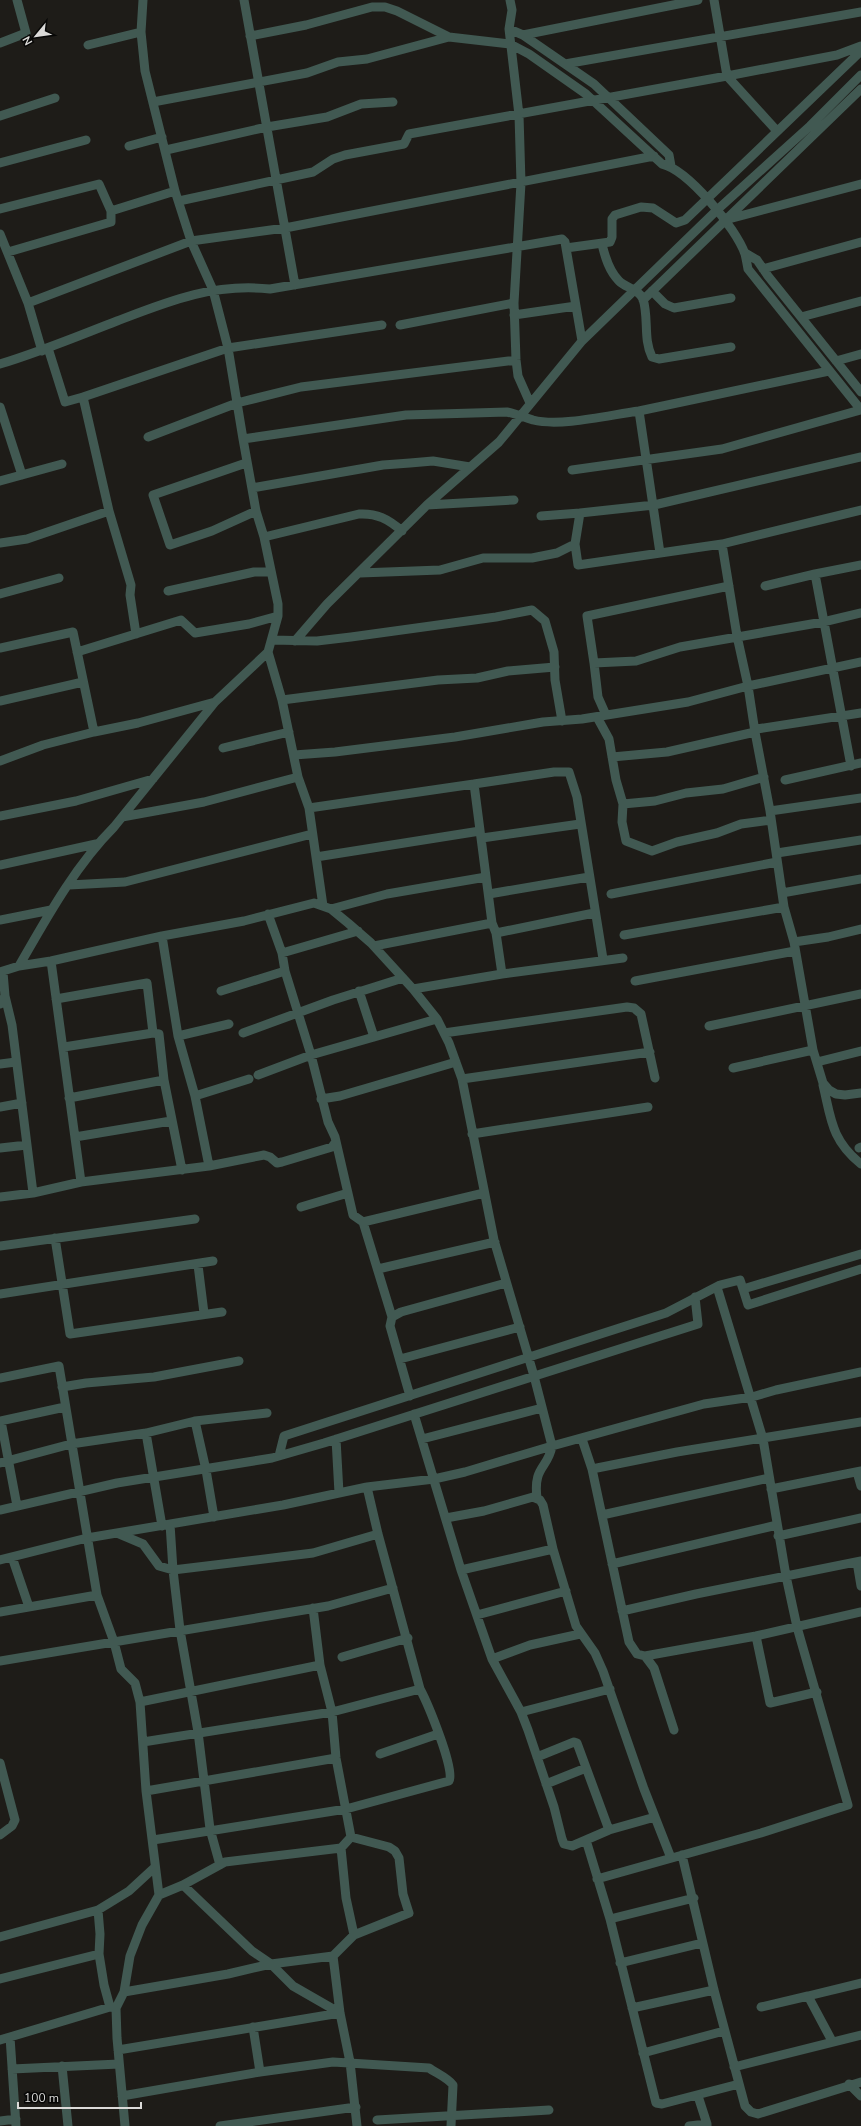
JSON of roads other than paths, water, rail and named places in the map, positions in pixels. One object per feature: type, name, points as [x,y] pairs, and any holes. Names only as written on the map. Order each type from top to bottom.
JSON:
[{"type":"street","points":[[0,43],[26,33],[17,0]]},
{"type":"street","points":[[19,966],[51,910],[96,844],[122,817],[215,702],[268,652],[278,616],[264,537],[256,511],[246,463],[228,348],[214,290],[191,241],[175,192],[166,150],[145,71],[141,32],[143,0]]},
{"type":"street","points":[[244,0],[295,285]]},
{"type":"street","points":[[510,0],[512,10],[509,28],[519,115],[521,183],[519,246],[514,303],[516,360],[518,376],[530,403]]},
{"type":"street","points":[[523,35],[698,0]]},
{"type":"street","points":[[714,0],[727,76],[777,131]]},
{"type":"street","points":[[250,36],[372,8],[385,7],[397,11],[449,37],[510,44],[529,54],[593,100],[662,164],[671,166],[707,197],[745,253],[748,269],[861,410],[722,450],[572,470]]},
{"type":"street","points":[[565,64],[861,12]]},
{"type":"street","points":[[509,28],[523,35],[594,84],[669,154],[671,166]]},
{"type":"street","points":[[88,45],[141,32]]},
{"type":"street","points":[[153,102],[307,73],[338,62],[367,59],[449,37]]},
{"type":"street","points":[[179,201],[313,172],[333,159],[345,155],[404,144],[409,134],[837,56],[861,46]]},
{"type":"street","points":[[566,248],[610,242],[612,219],[615,215],[648,206],[672,222],[681,222],[861,51]]},
{"type":"street","points":[[295,641],[328,604],[427,505],[499,442],[582,341],[717,210],[810,126],[861,75]]},
{"type":"street","points":[[643,300],[861,89]]},
{"type":"street","points":[[0,116],[55,98]]},
{"type":"street","points":[[166,150],[267,127],[327,117],[362,104],[393,102]]},
{"type":"street","points":[[129,146],[162,137]]},
{"type":"street","points":[[0,163],[86,140]]},
{"type":"street","points":[[28,302],[191,241],[285,228],[654,156]]},
{"type":"street","points":[[0,209],[99,184],[111,211],[111,222],[8,252]]},
{"type":"street","points":[[724,220],[861,184]]},
{"type":"street","points":[[111,211],[175,192]]},
{"type":"street","points":[[1,239],[8,252],[28,302],[65,402],[228,348],[382,325]]},
{"type":"street","points":[[0,364],[45,350],[168,301],[214,290],[246,287],[270,289],[562,239],[565,242],[582,341]]},
{"type":"street","points":[[763,269],[861,242]]},
{"type":"street","points":[[602,244],[607,262],[613,274],[619,282],[634,290],[643,300],[648,350],[652,357],[659,359],[731,347]]},
{"type":"street","points":[[745,253],[758,260],[763,269],[861,392]]},
{"type":"street","points":[[652,291],[665,304],[674,308],[731,298]]},
{"type":"street","points":[[801,317],[861,302]]},
{"type":"street","points":[[400,326],[514,303]]},
{"type":"street","points":[[514,316],[576,306]]},
{"type":"street","points":[[836,361],[861,354]]},
{"type":"street","points":[[148,437],[237,403],[301,387],[516,360]]},
{"type":"street","points":[[243,439],[406,415],[507,412],[522,415],[534,420],[564,421],[639,411],[829,371]]},
{"type":"street","points":[[83,397],[109,512],[131,585],[132,612],[136,634]]},
{"type":"street","points":[[0,406],[22,475]]},
{"type":"street","points":[[639,411],[660,553]]},
{"type":"street","points":[[541,516],[654,505],[861,457]]},
{"type":"street","points":[[252,488],[383,465],[433,461],[470,467]]},
{"type":"street","points":[[246,463],[153,495],[170,545],[212,531],[256,511]]},
{"type":"street","points":[[0,481],[62,464]]},
{"type":"street","points":[[427,505],[514,500]]},
{"type":"street","points":[[580,513],[575,544],[578,565],[699,549],[861,510]]},
{"type":"street","points":[[0,543],[27,539],[109,512]]},
{"type":"street","points":[[264,537],[359,514],[370,513],[381,516],[402,531]]},
{"type":"street","points":[[360,573],[440,570],[483,558],[532,558],[557,554],[575,544]]},
{"type":"street","points":[[722,544],[737,636],[748,686],[771,815],[784,907],[794,942],[813,1050],[823,1083],[830,1117],[837,1136],[861,1164]]},
{"type":"street","points":[[765,586],[861,565]]},
{"type":"street","points":[[168,591],[254,572],[271,572]]},
{"type":"street","points":[[815,574],[851,766]]},
{"type":"street","points":[[0,594],[59,578]]},
{"type":"street","points":[[729,586],[587,616],[598,696],[609,739],[616,780],[623,804],[622,822],[626,841],[652,851],[677,842],[717,834],[741,824],[771,815],[861,798]]},
{"type":"street","points":[[272,640],[295,641],[351,637],[496,617],[532,610],[545,621],[554,652],[554,667],[562,720]]},
{"type":"street","points":[[594,663],[636,661],[680,647],[823,622],[861,613]]},
{"type":"street","points":[[77,652],[181,620],[196,633],[249,624],[278,616]]},
{"type":"street","points":[[0,648],[73,632],[94,732]]},
{"type":"street","points":[[268,652],[282,700],[298,777],[309,808],[316,857],[327,907]]},
{"type":"street","points":[[294,755],[350,750],[562,720],[602,716],[688,702],[748,686],[861,662]]},
{"type":"street","points":[[282,700],[438,680],[477,678],[508,671],[554,667]]},
{"type":"street","points":[[0,701],[83,682]]},
{"type":"street","points":[[0,761],[43,745],[138,723],[215,702]]},
{"type":"street","points":[[612,757],[667,752],[756,731],[861,713]]},
{"type":"street","points":[[223,748],[289,732]]},
{"type":"street","points":[[785,780],[861,763]]},
{"type":"street","points":[[309,808],[554,772],[569,772],[577,797],[580,824],[590,876],[594,913],[603,960]]},
{"type":"street","points":[[122,817],[204,802],[298,777]]},
{"type":"street","points":[[623,804],[655,801],[686,793],[723,789],[764,777]]},
{"type":"street","points":[[0,816],[76,801],[153,779]]},
{"type":"street","points":[[474,784],[486,876],[490,894],[492,923],[496,933],[502,974]]},
{"type":"street","points":[[316,857],[481,834],[580,824]]},
{"type":"street","points":[[69,885],[125,882],[312,834]]},
{"type":"street","points":[[611,894],[861,840]]},
{"type":"street","points":[[0,865],[96,844]]},
{"type":"street","points":[[327,907],[387,894],[486,876]]},
{"type":"street","points":[[490,894],[590,876]]},
{"type":"street","points":[[782,893],[861,879]]},
{"type":"street","points":[[33,1193],[12,1025],[3,1000],[1,972],[19,966],[51,961],[162,936],[210,928],[314,903],[327,907],[358,931],[374,946],[414,989],[437,1019],[462,1079],[495,1242],[529,1357],[552,1446],[549,1455],[536,1476],[537,1498],[543,1505],[553,1549],[576,1626],[580,1634],[595,1653],[610,1689],[671,1858]]},
{"type":"street","points":[[624,935],[784,907]]},
{"type":"street","points":[[0,920],[51,910]]},
{"type":"street","points":[[496,933],[594,913]]},
{"type":"street","points":[[268,914],[282,953],[285,971],[299,1013],[335,1143],[353,1215],[363,1222],[392,1317],[390,1326],[410,1396]]},
{"type":"street","points":[[374,946],[492,923]]},
{"type":"street","points":[[794,942],[828,937],[861,929]]},
{"type":"street","points":[[282,953],[358,931]]},
{"type":"street","points":[[162,936],[178,1036],[195,1096],[209,1166]]},
{"type":"street","points":[[635,982],[795,951]]},
{"type":"street","points":[[414,989],[502,974],[623,958]]},
{"type":"street","points":[[51,961],[64,1047],[69,1098],[81,1182]]},
{"type":"street","points":[[221,991],[285,971]]},
{"type":"street","points":[[243,1033],[359,991],[403,978]]},
{"type":"street","points":[[56,999],[147,983],[153,1033]]},
{"type":"street","points":[[359,991],[374,1037]]},
{"type":"street","points":[[709,1026],[861,994]]},
{"type":"street","points":[[444,1033],[619,1008],[634,1008],[641,1014],[655,1078]]},
{"type":"street","points":[[258,1075],[311,1056],[437,1019]]},
{"type":"street","points":[[178,1036],[229,1024]]},
{"type":"street","points":[[64,1047],[153,1033],[159,1034],[164,1080],[182,1170]]},
{"type":"street","points":[[733,1068],[813,1050]]},
{"type":"street","points":[[817,1062],[861,1051]]},
{"type":"street","points":[[462,1079],[650,1052]]},
{"type":"street","points":[[0,1064],[16,1062]]},
{"type":"street","points":[[322,1099],[340,1096],[456,1062]]},
{"type":"street","points":[[195,1096],[249,1079]]},
{"type":"street","points":[[69,1098],[164,1080]]},
{"type":"street","points":[[823,1083],[836,1094],[845,1095],[861,1093]]},
{"type":"street","points":[[0,1107],[22,1103]]},
{"type":"street","points":[[472,1134],[648,1107]]},
{"type":"street","points":[[75,1137],[171,1121]]},
{"type":"street","points":[[0,1198],[33,1193],[81,1182],[182,1170],[264,1155],[270,1157],[277,1163],[332,1147],[335,1143]]},
{"type":"street","points":[[0,1148],[28,1145]]},
{"type":"street","points":[[301,1208],[348,1193]]},
{"type":"street","points":[[363,1222],[484,1193]]},
{"type":"street","points":[[0,1246],[195,1219]]},
{"type":"street","points":[[55,1238],[70,1334],[204,1313],[222,1312]]},
{"type":"street","points":[[378,1270],[495,1242]]},
{"type":"street","points":[[743,1289],[861,1254]]},
{"type":"street","points":[[0,1294],[198,1265],[213,1261]]},
{"type":"street","points":[[198,1265],[204,1313]]},
{"type":"street","points":[[279,1456],[284,1436],[666,1313],[717,1287],[740,1280],[748,1305],[861,1268]]},
{"type":"street","points":[[392,1317],[401,1312],[506,1283]]},
{"type":"street","points":[[597,1879],[682,1854],[762,1833],[848,1805],[818,1692],[797,1627],[786,1576],[784,1557],[778,1536],[763,1439],[752,1397],[717,1287]]},
{"type":"street","points":[[0,1510],[154,1477],[206,1470],[279,1456],[336,1439],[698,1324],[695,1297]]},
{"type":"street","points":[[400,1359],[520,1328]]},
{"type":"street","points":[[62,1387],[86,1383],[154,1377],[239,1361]]},
{"type":"street","points":[[0,1378],[59,1366],[97,1595],[114,1642],[121,1669],[135,1683],[140,1702],[146,1791],[153,1840],[154,1868],[159,1894],[142,1925],[130,1956],[124,1992],[113,2008],[0,2040]]},
{"type":"street","points":[[0,1560],[87,1538],[283,1506],[367,1487],[434,1479],[466,1472],[552,1446],[582,1439],[614,1428],[704,1404],[752,1397],[776,1390],[861,1372]]},
{"type":"street","points":[[17,1506],[4,1461],[0,1421],[65,1407]]},
{"type":"street","points":[[422,1439],[542,1408]]},
{"type":"street","points":[[4,1461],[71,1444],[146,1433],[195,1421],[267,1413]]},
{"type":"street","points":[[414,1414],[461,1570],[477,1616],[492,1659],[521,1712],[546,1784],[564,1844],[572,1846],[609,1830],[655,1817]]},
{"type":"street","points":[[195,1421],[206,1470],[214,1517]]},
{"type":"street","points":[[592,1469],[677,1452],[861,1422]]},
{"type":"street","points":[[146,1433],[154,1477],[166,1525],[180,1630],[198,1732],[210,1829],[220,1865]]},
{"type":"street","points":[[336,1439],[339,1493]]},
{"type":"street","points":[[582,1439],[592,1469],[622,1611],[632,1649],[637,1654],[645,1656],[756,1636],[861,1612]]},
{"type":"street","points":[[771,1489],[859,1471],[861,1486]]},
{"type":"street","points":[[602,1515],[769,1478]]},
{"type":"street","points":[[153,1840],[210,1829],[346,1809],[449,1781],[451,1774],[438,1734],[420,1689],[408,1638],[378,1534],[367,1487]]},
{"type":"street","points":[[446,1518],[484,1511],[537,1498]]},
{"type":"street","points":[[778,1536],[861,1518]]},
{"type":"street","points":[[612,1564],[777,1525]]},
{"type":"street","points":[[117,1533],[143,1544],[159,1566],[173,1570],[255,1562],[314,1553],[378,1534]]},
{"type":"street","points":[[461,1570],[553,1549]]},
{"type":"street","points":[[12,1557],[28,1606]]},
{"type":"street","points":[[622,1611],[696,1594],[859,1562],[861,1586]]},
{"type":"street","points":[[0,1661],[328,1606],[393,1588]]},
{"type":"street","points":[[477,1616],[566,1591]]},
{"type":"street","points":[[0,1612],[97,1595]]},
{"type":"street","points":[[313,1608],[320,1665],[332,1712],[336,1758],[351,1837]]},
{"type":"street","points":[[492,1659],[530,1646],[580,1634]]},
{"type":"street","points":[[756,1636],[770,1703],[818,1692]]},
{"type":"street","points":[[342,1657],[408,1638]]},
{"type":"street","points":[[645,1656],[654,1668],[674,1730]]},
{"type":"street","points":[[140,1702],[320,1665]]},
{"type":"street","points":[[143,1742],[198,1732],[332,1712],[420,1689]]},
{"type":"street","points":[[521,1712],[610,1689]]},
{"type":"street","points":[[380,1754],[438,1734]]},
{"type":"street","points":[[537,1757],[574,1742],[579,1746],[609,1830]]},
{"type":"street","points":[[146,1791],[336,1758]]},
{"type":"street","points":[[0,1763],[15,1820],[12,1826],[0,1835]]},
{"type":"street","points":[[546,1784],[586,1768]]},
{"type":"street","points":[[159,1894],[183,1885],[220,1865],[236,1860],[341,1848],[351,1837]]},
{"type":"street","points":[[124,1992],[228,1974],[271,1964],[333,1956],[354,1935],[408,1913],[403,1894],[399,1858],[396,1851],[389,1846],[351,1837]]},
{"type":"street","points":[[586,1840],[610,1919],[620,1964],[656,2103],[662,2104],[698,2096],[739,2084]]},
{"type":"street","points":[[341,1848],[346,1898],[354,1935]]},
{"type":"street","points":[[682,1854],[694,1898],[702,1943],[724,2031],[746,2106],[751,2112],[758,2114],[850,2084],[861,2082]]},
{"type":"street","points":[[0,1937],[98,1910],[129,1891],[154,1868]]},
{"type":"street","points":[[183,1885],[252,1951],[271,1964],[293,1986],[340,2013]]},
{"type":"street","points":[[610,1919],[694,1898]]},
{"type":"street","points":[[98,1910],[100,1934],[99,1954],[104,1985],[113,2008],[125,2126]]},
{"type":"street","points":[[620,1964],[702,1943]]},
{"type":"street","points":[[0,1979],[99,1954]]},
{"type":"street","points":[[333,1956],[340,2013],[350,2062],[357,2126]]},
{"type":"street","points":[[761,2007],[861,1984]]},
{"type":"street","points":[[632,2008],[714,1990]]},
{"type":"street","points":[[808,1996],[832,2041]]},
{"type":"street","points":[[118,2050],[340,2013]]},
{"type":"street","points":[[253,2027],[260,2072]]},
{"type":"street","points":[[643,2053],[724,2031]]},
{"type":"street","points":[[734,2067],[832,2041],[861,2035]]},
{"type":"street","points":[[0,2121],[16,2123],[10,2037]]},
{"type":"street","points":[[122,2096],[260,2072],[333,2062],[429,2068],[441,2077],[449,2080],[452,2085],[450,2116],[451,2126]]},
{"type":"street","points":[[12,2069],[119,2064]]},
{"type":"street","points":[[62,2066],[68,2126]]},
{"type":"street","points":[[850,2084],[861,2096]]},
{"type":"street","points":[[689,2126],[707,2125],[698,2096]]},
{"type":"street","points":[[220,2126],[356,2107]]},
{"type":"street","points":[[377,2120],[549,2110]]}]
